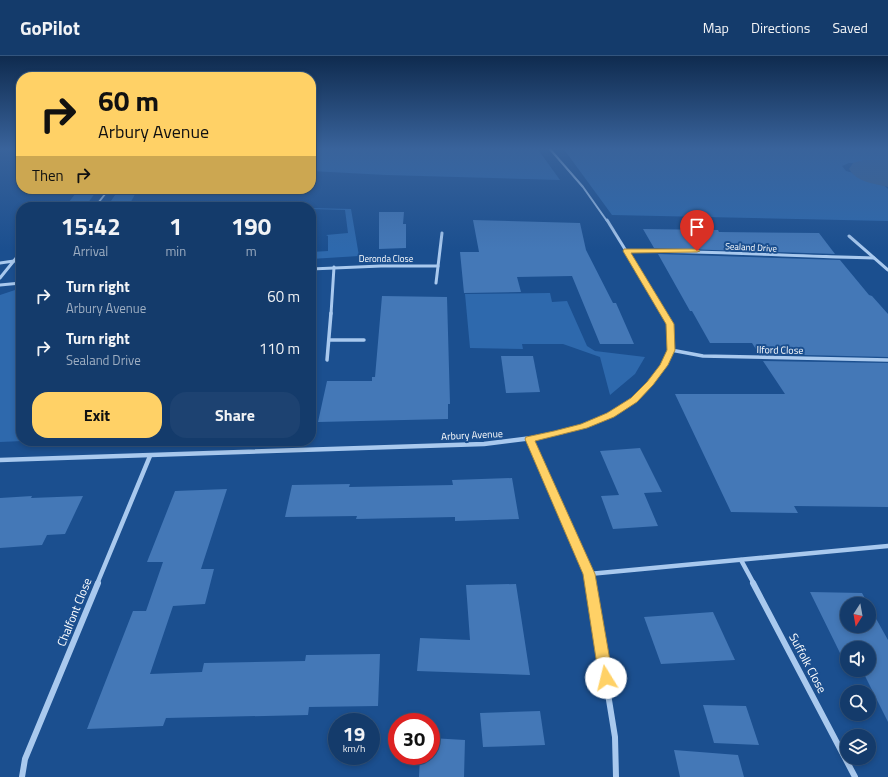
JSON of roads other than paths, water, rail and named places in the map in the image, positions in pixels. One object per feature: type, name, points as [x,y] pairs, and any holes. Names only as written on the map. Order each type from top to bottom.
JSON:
[{"type":"street","name":"Arbury Avenue","points":[[0,460],[484,444],[530,439],[555,434],[584,426],[610,415],[634,400],[650,384],[664,365],[671,350],[670,324],[627,251],[593,200],[577,182]]},
{"type":"street","points":[[436,283],[442,233]]},
{"type":"street","points":[[849,236],[888,270]]},
{"type":"street","name":"Sealand Drive","points":[[627,251],[697,251],[758,255],[874,258]]},
{"type":"street","points":[[0,278],[16,258]]},
{"type":"street","points":[[0,262],[14,261]]},
{"type":"street","name":"Deronda Close","points":[[316,269],[381,266],[438,266]]},
{"type":"street","points":[[327,360],[334,268]]},
{"type":"street","points":[[0,285],[16,283]]},
{"type":"street","points":[[329,340],[364,340]]},
{"type":"street","name":"Ilford Close","points":[[671,350],[703,356],[888,360]]},
{"type":"street","points":[[530,439],[589,574],[615,737],[616,777]]},
{"type":"street","name":"Chalfont Close","points":[[22,777],[25,759],[150,456]]},
{"type":"street","points":[[589,574],[888,546]]},
{"type":"street","name":"Suffolk Close","points":[[741,560],[855,777]]}]
